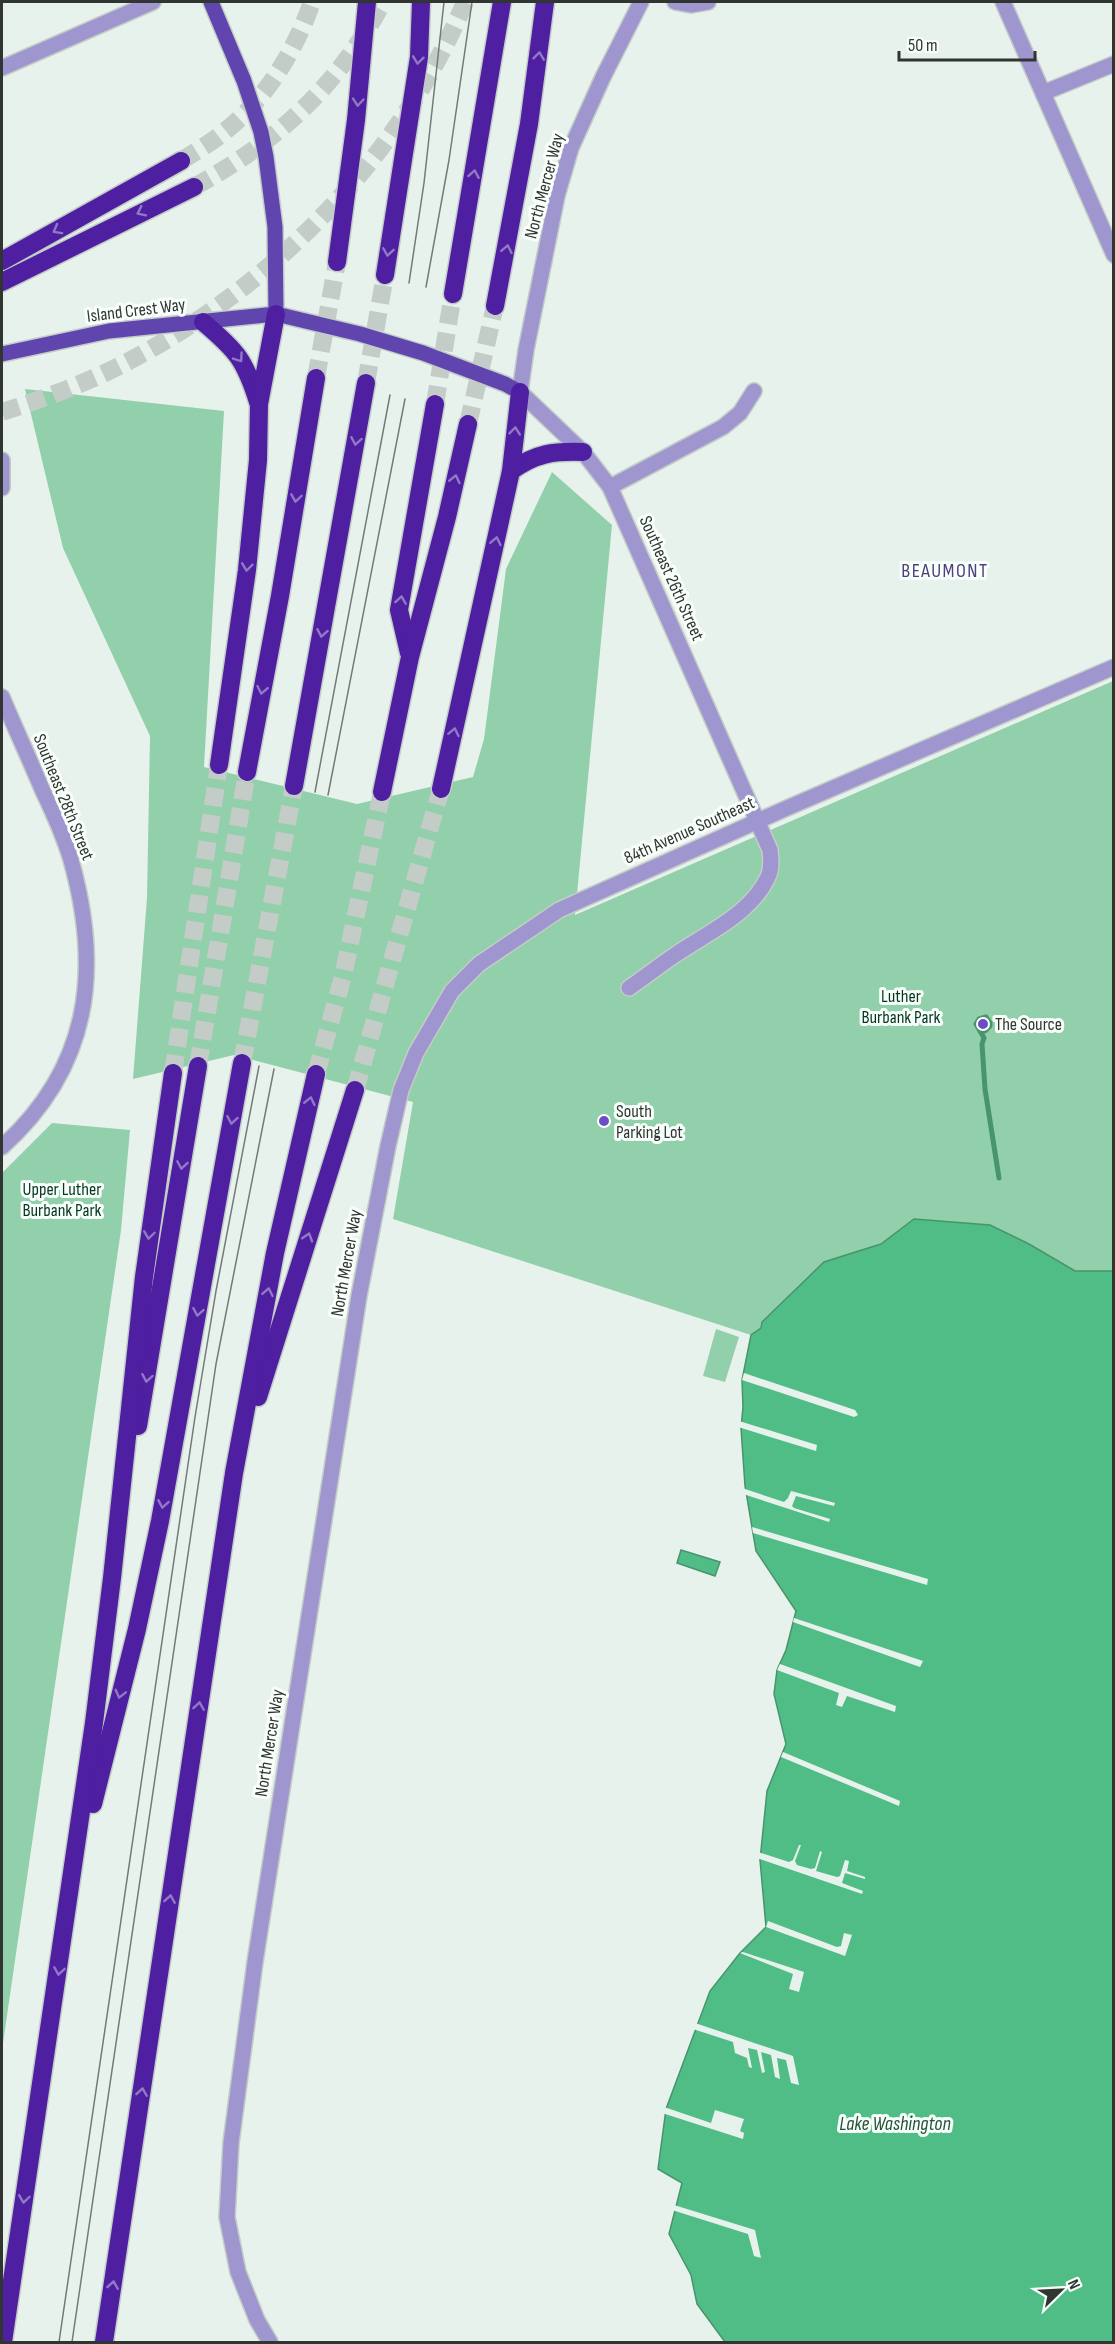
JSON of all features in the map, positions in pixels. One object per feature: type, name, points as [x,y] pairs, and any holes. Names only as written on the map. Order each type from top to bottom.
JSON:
[{"type":"highway","points":[[337,262],[356,120],[367,2]]},
{"type":"highway","points":[[385,275],[419,57],[421,2]]},
{"type":"highway","points":[[453,294],[502,2]]},
{"type":"highway","points":[[495,306],[532,105],[545,2]]},
{"type":"highway","points":[[2,261],[181,160]]},
{"type":"highway","points":[[2,282],[194,186]]},
{"type":"highway","points":[[219,765],[247,570],[258,460],[259,404],[276,315]]},
{"type":"highway","points":[[203,322],[241,358],[259,404]]},
{"type":"highway","points":[[247,772],[280,596],[316,378]]},
{"type":"highway","points":[[294,786],[366,383]]},
{"type":"highway","points":[[441,789],[511,471],[520,392]]},
{"type":"highway","points":[[410,657],[399,610],[435,404]]},
{"type":"highway","points":[[382,792],[410,657],[447,517],[468,424]]},
{"type":"highway","points":[[511,471],[535,456],[559,451],[583,452]]},
{"type":"highway","points":[[67,1913],[137,1629],[160,1521],[242,1062]]},
{"type":"highway","points":[[112,1578],[198,1066]]},
{"type":"highway","points":[[3,2343],[67,1913],[112,1578],[144,1276],[173,1073]]},
{"type":"highway","points":[[104,2343],[234,1473],[275,1253],[316,1074]]},
{"type":"highway","points":[[234,1473],[355,1090]]},
{"type":"main road","points":[[211,2],[244,81],[264,149],[275,227],[276,315]]},
{"type":"main road","name":"Island Crest Way","points":[[2,354],[109,331],[276,315]]},
{"type":"main road","name":"Southeast 26th Street","points":[[276,315],[360,334],[423,353],[505,384],[520,392]]},
{"type":"street","points":[[2,68],[153,2]]},
{"type":"street","name":"North Mercer Way","points":[[520,392],[526,350],[558,196],[571,148],[603,77],[641,2]]},
{"type":"street","points":[[675,2],[691,6],[708,2]]},
{"type":"street","points":[[1003,2],[1113,255]]},
{"type":"street","points":[[1043,93],[1113,64]]},
{"type":"street","points":[[610,488],[723,427],[740,412],[754,391]]},
{"type":"street","name":"Southeast 26th Street","points":[[520,392],[583,452],[610,488],[770,850],[771,864],[768,877],[750,903],[630,988]]},
{"type":"street","points":[[2,460],[2,488]]},
{"type":"street","name":"84th Avenue Southeast","points":[[388,1146],[402,1090],[416,1053],[452,991],[479,964],[559,910],[757,821],[1113,667]]},
{"type":"street","name":"Southeast 28th Street","points":[[2,697],[60,828],[71,859],[82,909],[87,952],[86,987],[77,1035],[65,1067],[38,1110],[2,1147]]},
{"type":"street","name":"North Mercer Way","points":[[270,2343],[256,2320],[238,2272],[227,2217],[231,2143],[255,1962],[359,1296],[388,1146]]},
{"type":"green space","name":"Luther Burbank Park","points":[[25,389],[224,411],[204,767],[357,804],[473,777],[484,739],[506,569],[552,472],[612,525],[575,915],[1113,681],[1113,1271],[1075,1271],[1029,1244],[990,1225],[914,1219],[881,1244],[824,1262],[762,1322],[762,1327],[751,1335],[393,1219],[413,1102],[234,1055],[133,1079],[147,898],[150,736],[63,548]]},
{"type":"green space","name":"Upper Luther Burbank Park","points":[[52,1123],[130,1130],[121,1230],[2,2050],[2,1173]]},
{"type":"green space","points":[[716,1329],[739,1337],[725,1382],[703,1376]]},
{"type":"water","name":"Lake Washington","points":[[914,1219],[990,1225],[1029,1244],[1075,1271],[1113,1271],[1113,2342],[725,2342],[697,2304],[691,2275],[669,2234],[682,2183],[658,2169],[666,2109],[710,1991],[740,1953],[766,1927],[760,1860],[767,1791],[786,1744],[774,1694],[777,1670],[786,1650],[796,1611],[756,1551],[745,1486],[741,1428],[742,1380],[751,1335],[761,1328],[762,1322],[824,1262],[881,1244]]},
{"type":"water","points":[[681,1550],[720,1562],[715,1576],[677,1563]]},
{"type":"pier","points":[[744,1373],[855,1410],[858,1415],[854,1417],[742,1380]]},
{"type":"pier","points":[[739,1421],[817,1445],[816,1451],[738,1427]]},
{"type":"pier","points":[[742,1488],[784,1502],[791,1491],[835,1503],[834,1506],[796,1496],[792,1506],[830,1519],[829,1522],[743,1494]]},
{"type":"pier","points":[[752,1527],[928,1579],[927,1585],[753,1533]]},
{"type":"pier","points":[[794,1618],[923,1661],[920,1667],[793,1622]]},
{"type":"pier","points":[[780,1664],[896,1706],[895,1712],[847,1696],[842,1707],[836,1705],[839,1693],[777,1670]]},
{"type":"pier","points":[[783,1752],[900,1801],[899,1806],[781,1757]]},
{"type":"pier","points":[[801,1845],[795,1861],[797,1865],[815,1868],[820,1851],[822,1852],[816,1871],[837,1877],[840,1876],[845,1860],[849,1861],[847,1871],[865,1877],[865,1879],[845,1873],[842,1883],[863,1891],[862,1894],[757,1858],[758,1852],[789,1862],[793,1860]]},
{"type":"pier","points":[[768,1921],[837,1947],[841,1946],[844,1933],[852,1935],[845,1956],[766,1927]]},
{"type":"pier","points":[[743,1952],[804,1972],[799,1992],[789,1989],[793,1974],[740,1953]]},
{"type":"pier","points":[[695,2023],[793,2056],[799,2085],[791,2083],[786,2060],[777,2058],[780,2079],[775,2077],[771,2055],[761,2052],[765,2072],[762,2073],[757,2050],[748,2048],[752,2068],[749,2067],[747,2058],[735,2053],[733,2042],[693,2029]]},
{"type":"pier","points":[[664,2107],[711,2123],[715,2110],[744,2119],[740,2131],[744,2133],[743,2139],[662,2113]]},
{"type":"pier","points":[[674,2205],[755,2230],[761,2258],[754,2256],[748,2234],[672,2210]]},
{"type":"waterway","points":[[983,1024],[986,1028],[987,1023],[982,1019],[979,1024],[985,1031],[990,1026],[986,1017],[979,1019],[976,1024],[984,1038],[982,1044],[985,1089],[999,1178]]},
{"type":"tunnel","points":[[181,161],[224,132],[253,105],[288,56],[312,2]]},
{"type":"tunnel","points":[[194,187],[253,150],[303,109],[346,60],[383,2]]},
{"type":"tunnel","points":[[2,412],[94,378],[164,341],[219,305],[271,264],[320,219],[364,170],[403,117],[437,61],[465,2]]},
{"type":"tunnel","points":[[316,378],[337,262]]},
{"type":"tunnel","points":[[366,383],[385,275]]},
{"type":"tunnel","points":[[435,404],[453,294]]},
{"type":"tunnel","points":[[468,424],[495,306]]},
{"type":"tunnel","points":[[173,1073],[219,765]]},
{"type":"tunnel","points":[[198,1066],[247,772]]},
{"type":"tunnel","points":[[242,1063],[294,786]]},
{"type":"tunnel","points":[[355,1090],[441,789]]},
{"type":"tunnel","points":[[316,1074],[343,976],[382,792]]},
{"type":"tram line","points":[[409,283],[424,183],[444,2]]},
{"type":"tram line","points":[[426,287],[449,160],[472,2]]},
{"type":"tram line","points":[[315,792],[390,395]]},
{"type":"tram line","points":[[328,795],[405,399]]},
{"type":"tram line","points":[[59,2342],[195,1417],[216,1291],[259,1066]]},
{"type":"tram line","points":[[72,2342],[216,1364],[274,1069]]},
{"type":"place","name":"The Source","points":[[983,1024]]},
{"type":"place","name":"South Parking Lot","points":[[604,1121]]},
{"type":"district","name":"BEAUMONT","points":[[945,570]]}]
